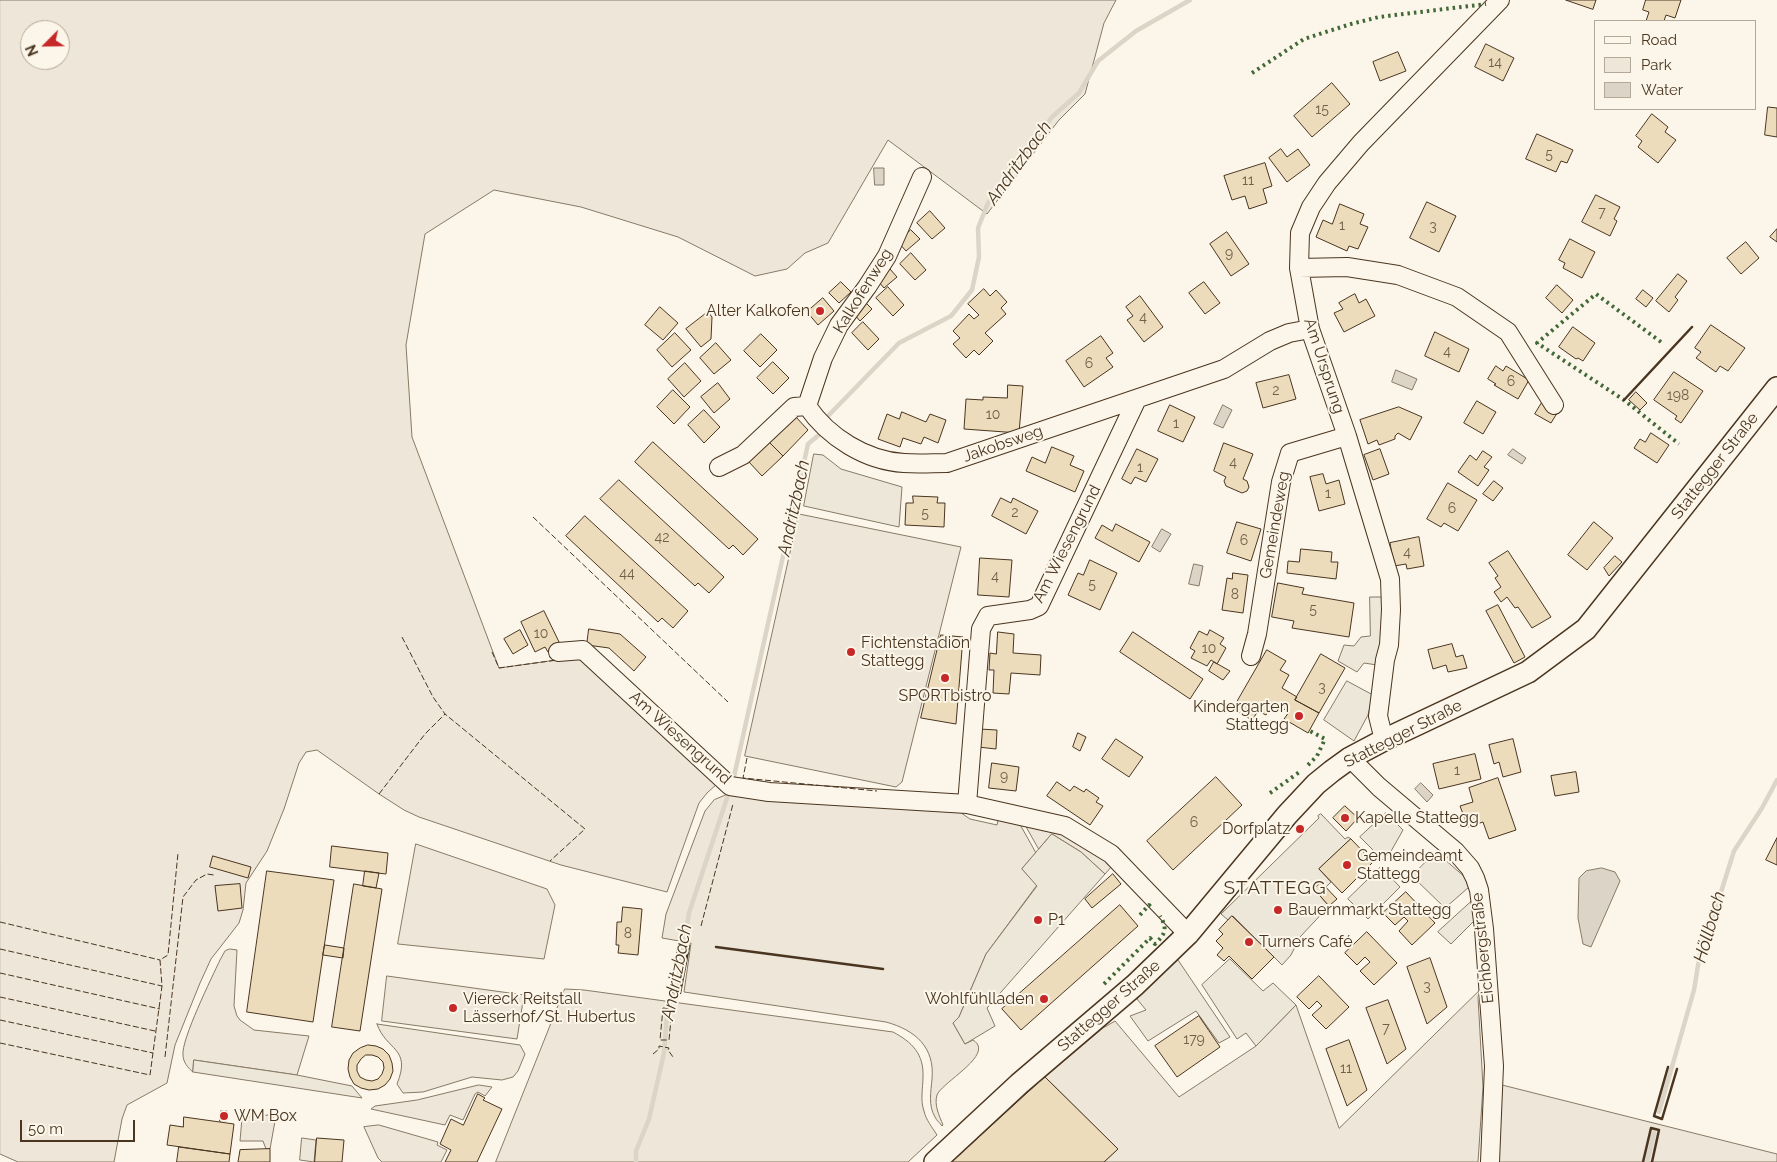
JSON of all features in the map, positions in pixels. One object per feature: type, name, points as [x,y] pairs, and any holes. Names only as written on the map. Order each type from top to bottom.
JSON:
[{"type":"main road","name":"Stattegger Straße","points":[[935,1162],[1019,1084],[1135,985],[1188,934],[1286,815],[1316,784],[1350,758],[1384,740],[1528,672],[1586,629],[1777,388]]},
{"type":"street","name":"Am Ursprung","points":[[1384,740],[1378,716],[1385,660],[1390,645],[1390,578],[1347,436],[1310,329],[1299,268],[1300,233],[1311,207],[1327,183],[1361,142],[1500,0]]},
{"type":"street","name":"Kalkofenweg","points":[[811,412],[823,358],[839,325],[887,256],[922,178]]},
{"type":"street","points":[[1299,268],[1347,267],[1398,275],[1457,298],[1508,332],[1554,405]]},
{"type":"street","name":"Jakobsweg","points":[[811,412],[831,434],[874,457],[903,464],[948,463],[1224,369],[1270,341],[1289,333],[1310,329]]},
{"type":"street","name":"Am Wiesengrund","points":[[967,804],[982,629],[988,616],[1030,610],[1039,606],[1137,400]]},
{"type":"street","points":[[719,467],[743,455],[794,407],[811,412]]},
{"type":"street","name":"Gemeindeweg","points":[[1251,656],[1257,634],[1281,482],[1290,454],[1347,436]]},
{"type":"street","name":"Am Wiesengrund","points":[[558,652],[583,650],[730,786],[768,792],[967,804],[1065,826],[1114,858],[1188,934]]},
{"type":"street","name":"Eichbergstraße","points":[[1350,758],[1379,787],[1456,852],[1470,868],[1475,878],[1484,929],[1494,1066],[1490,1162]]},
{"type":"green space","points":[[0,0],[1116,0],[1104,23],[1085,94],[1059,120],[987,214],[888,140],[828,243],[805,253],[787,269],[755,276],[678,237],[581,207],[494,190],[425,234],[406,345],[412,437],[499,668],[578,657],[718,783],[699,803],[667,892],[561,865],[419,817],[379,794],[317,750],[306,752],[299,763],[284,809],[267,851],[246,883],[243,910],[239,923],[211,959],[200,983],[175,1045],[167,1083],[127,1105],[122,1119],[114,1162],[18,1162],[0,1154]]},
{"type":"green space","name":"Fichtenstadion Stattegg","points":[[799,514],[961,547],[902,782],[896,787],[745,756]]},
{"type":"green space","points":[[733,792],[954,808],[970,819],[997,825],[999,816],[1017,819],[1036,853],[1022,869],[1037,885],[986,954],[959,1017],[953,1023],[965,1044],[973,1040],[978,1046],[978,1053],[966,1068],[941,1089],[937,1095],[937,1106],[942,1126],[931,1108],[932,1068],[930,1058],[921,1042],[906,1030],[886,1022],[684,992],[691,943],[662,938],[666,914],[705,811],[714,800]]},
{"type":"green space","points":[[1022,819],[1055,828],[1113,865],[1105,874],[1081,852],[1052,834],[1039,849]]},
{"type":"green space","points":[[416,844],[547,889],[555,905],[544,959],[398,944]]},
{"type":"green space","points":[[230,949],[237,950],[234,1006],[240,1020],[254,1030],[309,1036],[297,1075],[194,1060],[193,1072],[185,1062],[183,1058],[184,1047],[192,1023],[220,960],[225,951]]},
{"type":"green space","name":"Viereck Reitstall Lässerhof/St. Hubertus","points":[[387,976],[524,995],[517,1039],[382,1021]]},
{"type":"green space","points":[[565,989],[893,1032],[906,1040],[919,1055],[923,1069],[923,1107],[937,1135],[908,1162],[496,1162]]},
{"type":"green space","points":[[1481,989],[1478,997],[1483,1087],[1478,1162],[1104,1162],[1118,1149],[1045,1077],[1103,1028],[1115,1021],[1179,1097],[1256,1046],[1296,1005],[1339,1128]]},
{"type":"green space","points":[[377,1024],[520,1045],[525,1054],[518,1071],[513,1077],[502,1080],[472,1077],[423,1092],[403,1093],[397,1084],[401,1072],[400,1056],[386,1040]]},
{"type":"green space","points":[[479,1085],[492,1087],[485,1096],[478,1092],[475,1094],[463,1120],[450,1115],[445,1125],[371,1109],[375,1106],[417,1100]]},
{"type":"green space","points":[[1502,1085],[1777,1154],[1777,1162],[1499,1162]]},
{"type":"green space","points":[[272,1115],[275,1121],[270,1149],[266,1149],[263,1141],[240,1141],[242,1118]]},
{"type":"green space","points":[[379,1125],[438,1142],[437,1145],[447,1150],[441,1162],[382,1162],[378,1158],[364,1127]]},
{"type":"shaded area","points":[[814,454],[823,455],[841,469],[902,487],[899,527],[804,506]]},
{"type":"shaded area","points":[[1370,597],[1383,597],[1382,637],[1377,665],[1364,663],[1357,672],[1338,661],[1344,645],[1354,646],[1361,637],[1370,636]]},
{"type":"shaded area","points":[[1347,681],[1373,695],[1368,715],[1354,741],[1324,720]]},
{"type":"shaded area","points":[[1386,813],[1403,830],[1390,853],[1383,860],[1360,837]]},
{"type":"shaded area","name":"Dorfplatz","points":[[1321,814],[1345,839],[1348,837],[1351,839],[1319,869],[1331,882],[1326,887],[1321,882],[1314,889],[1329,906],[1300,937],[1291,955],[1282,965],[1233,916],[1228,920],[1221,914]]},
{"type":"shaded area","name":"P1","points":[[1052,834],[1081,852],[1105,874],[987,1008],[995,1026],[965,1044],[953,1023],[959,1017],[986,954],[1037,886],[1022,869]]},
{"type":"shaded area","points":[[1436,852],[1466,878],[1469,887],[1445,908],[1412,876]]},
{"type":"shaded area","points":[[1381,867],[1400,887],[1368,919],[1348,899]]},
{"type":"shaded area","points":[[1473,900],[1475,920],[1451,944],[1438,932]]},
{"type":"shaded area","points":[[1230,959],[1263,991],[1273,983],[1296,1005],[1256,1046],[1246,1033],[1237,1039],[1202,985]]},
{"type":"shaded area","points":[[1178,960],[1230,1037],[1219,1043],[1196,1011],[1148,1041],[1130,1016],[1146,1010],[1137,999]]},
{"type":"shaded area","points":[[194,1060],[297,1075],[352,1086],[362,1098],[193,1072]]},
{"type":"shaded area","points":[[302,1138],[316,1140],[314,1162],[300,1160]]},
{"type":"water","points":[[874,168],[884,168],[884,185],[875,185]]},
{"type":"water","points":[[1396,370],[1417,379],[1412,390],[1392,382]]},
{"type":"water","points":[[1223,405],[1232,410],[1223,428],[1214,424]]},
{"type":"water","points":[[1513,449],[1526,458],[1522,464],[1508,455]]},
{"type":"water","points":[[1162,529],[1171,534],[1160,552],[1152,547]]},
{"type":"water","points":[[1194,564],[1203,566],[1199,586],[1189,584]]},
{"type":"water","points":[[1421,783],[1433,795],[1427,802],[1415,789]]},
{"type":"water","points":[[1602,868],[1615,872],[1620,881],[1591,947],[1583,944],[1578,918],[1579,878],[1586,871]]},
{"type":"building","points":[[1566,0],[1596,0],[1593,9]]},
{"type":"building","points":[[1646,0],[1681,0],[1675,18],[1666,15],[1664,20],[1646,20],[1649,12],[1643,10]]},
{"type":"building","points":[[1486,44],[1514,58],[1503,81],[1475,67]]},
{"type":"building","points":[[1398,52],[1406,71],[1380,81],[1373,62]]},
{"type":"building","points":[[1332,83],[1350,104],[1312,137],[1294,116]]},
{"type":"building","points":[[1768,107],[1777,108],[1777,137],[1765,135]]},
{"type":"building","points":[[1652,114],[1668,127],[1665,132],[1676,140],[1658,163],[1638,147],[1642,141],[1636,136]]},
{"type":"building","points":[[1537,134],[1573,150],[1567,163],[1561,161],[1556,172],[1526,159]]},
{"type":"building","points":[[1281,149],[1287,157],[1298,149],[1310,165],[1287,182],[1269,158]]},
{"type":"building","points":[[1265,163],[1272,186],[1263,189],[1267,203],[1249,209],[1245,196],[1232,200],[1224,176]]},
{"type":"building","points":[[1596,195],[1620,207],[1614,219],[1617,221],[1610,236],[1582,222]]},
{"type":"building","points":[[1427,202],[1456,216],[1439,252],[1410,238]]},
{"type":"building","points":[[1340,204],[1364,214],[1360,224],[1368,227],[1358,249],[1349,246],[1347,251],[1316,237],[1323,220],[1332,224]]},
{"type":"building","points":[[930,211],[945,228],[932,239],[917,223]]},
{"type":"building","points":[[1777,229],[1777,242],[1770,237]]},
{"type":"building","points":[[911,230],[920,239],[906,251],[898,242]]},
{"type":"building","points":[[1227,232],[1249,264],[1231,276],[1210,244]]},
{"type":"building","points":[[1570,239],[1595,252],[1582,278],[1563,268],[1565,263],[1559,260]]},
{"type":"building","points":[[1746,242],[1759,258],[1741,274],[1727,258]]},
{"type":"building","points":[[911,253],[926,270],[915,280],[900,264]]},
{"type":"building","points":[[890,269],[897,277],[884,288],[878,281]]},
{"type":"building","points":[[1678,274],[1687,281],[1675,297],[1678,300],[1669,312],[1656,301]]},
{"type":"building","name":"Alter Kalkofen","points":[[841,282],[851,292],[839,303],[829,293]]},
{"type":"building","points":[[1204,282],[1220,303],[1205,314],[1189,293]]},
{"type":"building","points":[[1557,285],[1573,300],[1562,313],[1546,298]]},
{"type":"building","points":[[888,287],[904,305],[893,316],[876,298]]},
{"type":"building","points":[[984,289],[990,296],[996,290],[1007,302],[1001,308],[1006,314],[985,333],[993,341],[979,355],[974,350],[966,358],[953,344],[960,338],[953,331],[969,314],[974,319],[979,315],[968,304]]},
{"type":"building","points":[[1643,290],[1653,298],[1646,307],[1636,299]]},
{"type":"building","points":[[1355,294],[1359,303],[1366,299],[1375,316],[1344,332],[1334,313],[1343,309],[1339,303]]},
{"type":"building","points":[[1140,296],[1163,327],[1144,342],[1127,320],[1133,316],[1126,307]]},
{"type":"building","name":"Alter Kalkofen","points":[[823,298],[834,311],[818,325],[807,312]]},
{"type":"building","points":[[865,302],[872,309],[860,321],[853,313]]},
{"type":"building","points":[[660,307],[678,323],[663,340],[645,325]]},
{"type":"building","points":[[708,312],[712,317],[711,339],[701,347],[686,329]]},
{"type":"building","points":[[863,322],[879,339],[868,350],[852,333]]},
{"type":"building","points":[[1711,325],[1745,348],[1728,371],[1720,366],[1716,372],[1696,358],[1701,352],[1695,348]]},
{"type":"building","points":[[1573,327],[1595,343],[1583,361],[1578,358],[1576,359],[1559,347]]},
{"type":"building","points":[[1435,332],[1469,349],[1459,372],[1425,356]]},
{"type":"building","points":[[675,333],[691,350],[672,367],[657,350]]},
{"type":"building","points":[[761,334],[777,350],[760,367],[744,351]]},
{"type":"building","points":[[1101,336],[1113,353],[1106,358],[1113,367],[1084,387],[1066,361]]},
{"type":"building","points":[[716,343],[731,360],[714,374],[700,358]]},
{"type":"building","points":[[773,362],[789,378],[773,394],[757,378]]},
{"type":"building","points":[[685,363],[701,381],[684,397],[668,379]]},
{"type":"building","points":[[1496,366],[1503,371],[1506,366],[1529,380],[1518,399],[1494,385],[1496,384],[1488,379]]},
{"type":"building","points":[[1674,372],[1703,391],[1681,423],[1675,419],[1677,416],[1654,400]]},
{"type":"building","points":[[1289,375],[1296,399],[1263,408],[1256,383]]},
{"type":"building","points":[[718,383],[730,399],[714,413],[701,397]]},
{"type":"building","points":[[1008,385],[1023,386],[1019,433],[964,429],[966,399],[983,400],[983,397],[1007,398]]},
{"type":"building","points":[[673,390],[690,407],[674,424],[657,407]]},
{"type":"building","points":[[1636,392],[1647,403],[1640,410],[1629,400]]},
{"type":"building","points":[[1477,401],[1496,412],[1483,434],[1464,423]]},
{"type":"building","points":[[1543,401],[1559,410],[1551,423],[1535,414]]},
{"type":"building","points":[[1170,405],[1195,417],[1183,442],[1158,431]]},
{"type":"building","points":[[1399,407],[1422,417],[1410,440],[1398,433],[1395,439],[1379,445],[1377,440],[1368,444],[1360,420]]},
{"type":"building","points":[[704,410],[720,427],[704,443],[688,425]]},
{"type":"building","points":[[902,412],[926,422],[930,414],[946,420],[938,443],[924,437],[921,444],[903,438],[900,447],[878,439],[887,414],[899,419]]},
{"type":"building","points":[[795,416],[808,430],[783,456],[769,442]]},
{"type":"building","points":[[1651,433],[1669,445],[1657,463],[1634,448],[1640,439],[1645,442]]},
{"type":"building","points":[[653,442],[758,539],[743,555],[733,545],[729,549],[635,462]]},
{"type":"building","points":[[769,442],[783,456],[762,476],[749,462]]},
{"type":"building","points":[[1224,443],[1253,454],[1243,479],[1247,481],[1249,487],[1247,491],[1242,493],[1226,486],[1224,481],[1226,477],[1214,471]]},
{"type":"building","points":[[1052,447],[1074,456],[1070,465],[1084,471],[1075,492],[1026,471],[1032,457],[1045,463]]},
{"type":"building","points":[[1137,449],[1158,459],[1146,482],[1135,477],[1131,484],[1122,479]]},
{"type":"building","points":[[1380,449],[1389,474],[1373,480],[1364,455]]},
{"type":"building","points":[[1483,451],[1492,457],[1484,467],[1489,470],[1478,486],[1458,472],[1470,455],[1476,460]]},
{"type":"building","points":[[1323,474],[1326,484],[1339,480],[1345,504],[1319,511],[1310,477]]},
{"type":"building","points":[[619,480],[724,577],[709,593],[698,583],[695,586],[600,499]]},
{"type":"building","points":[[1494,481],[1503,488],[1493,501],[1483,494]]},
{"type":"building","points":[[1448,483],[1477,500],[1458,531],[1444,523],[1441,527],[1427,519]]},
{"type":"building","points":[[913,496],[938,497],[937,503],[945,503],[944,527],[905,525],[906,503],[913,503]]},
{"type":"building","points":[[1001,498],[1011,503],[1013,498],[1038,511],[1026,534],[992,516]]},
{"type":"building","points":[[585,516],[688,611],[673,628],[662,618],[658,622],[566,536]]},
{"type":"building","points":[[1237,522],[1261,529],[1251,561],[1227,553]]},
{"type":"building","points":[[1594,522],[1613,538],[1587,570],[1568,555]]},
{"type":"building","points":[[1116,524],[1150,542],[1139,562],[1095,538],[1102,525],[1112,531]]},
{"type":"building","points":[[1419,537],[1424,566],[1407,569],[1406,564],[1394,566],[1390,543]]},
{"type":"building","points":[[1301,549],[1332,552],[1331,562],[1338,562],[1336,579],[1287,573],[1288,561],[1299,562]]},
{"type":"building","points":[[1508,551],[1551,617],[1532,628],[1518,607],[1515,608],[1507,597],[1501,602],[1494,592],[1501,587],[1495,578],[1498,576],[1489,563]]},
{"type":"building","points":[[1615,556],[1622,562],[1609,576],[1604,568]]},
{"type":"building","points":[[980,558],[1012,560],[1009,597],[978,595]]},
{"type":"building","points":[[1090,560],[1117,573],[1100,610],[1068,595],[1078,573],[1083,575]]},
{"type":"building","points":[[1233,573],[1248,575],[1243,613],[1222,610],[1227,578],[1232,579]]},
{"type":"building","points":[[1278,583],[1304,588],[1302,594],[1354,603],[1349,637],[1292,628],[1294,621],[1272,617]]},
{"type":"building","points":[[1498,605],[1525,657],[1514,663],[1486,611]]},
{"type":"building","points":[[544,611],[561,646],[548,652],[545,647],[535,652],[521,622]]},
{"type":"building","points":[[589,629],[620,634],[646,657],[634,671],[609,648],[587,645]]},
{"type":"building","points":[[520,630],[528,645],[513,654],[504,639]]},
{"type":"building","points":[[1210,630],[1224,638],[1220,644],[1226,648],[1217,664],[1211,660],[1207,666],[1191,658],[1195,651],[1190,648],[1199,631],[1207,635]]},
{"type":"building","points":[[998,632],[1014,634],[1013,653],[1041,655],[1040,675],[1011,673],[1009,694],[993,693],[994,670],[989,670],[990,653],[996,654]]},
{"type":"building","points":[[1133,632],[1203,679],[1190,699],[1120,652]]},
{"type":"building","name":"SPORTbistro","points":[[941,635],[963,637],[956,724],[921,718]]},
{"type":"building","points":[[1452,644],[1456,657],[1463,655],[1467,668],[1448,672],[1446,665],[1433,669],[1428,650]]},
{"type":"building","points":[[1267,650],[1286,661],[1280,670],[1289,675],[1282,688],[1297,697],[1295,700],[1319,713],[1308,733],[1284,719],[1289,712],[1273,703],[1266,715],[1258,711],[1252,720],[1233,709]]},
{"type":"building","points":[[1321,654],[1345,668],[1319,713],[1295,700]]},
{"type":"building","points":[[1214,662],[1230,671],[1223,680],[1209,671]]},
{"type":"building","points":[[979,729],[997,730],[996,749],[978,747]]},
{"type":"building","points":[[1078,733],[1086,737],[1080,751],[1073,747]]},
{"type":"building","points":[[1116,739],[1143,757],[1129,777],[1102,759]]},
{"type":"building","points":[[1513,739],[1521,772],[1503,777],[1499,762],[1494,764],[1489,745]]},
{"type":"building","points":[[1475,754],[1481,779],[1439,789],[1433,764]]},
{"type":"building","points":[[992,763],[1019,767],[1016,791],[989,788]]},
{"type":"building","points":[[1576,772],[1579,792],[1555,796],[1551,776]]},
{"type":"building","points":[[1216,777],[1242,805],[1173,870],[1147,841]]},
{"type":"building","points":[[1498,778],[1516,830],[1489,839],[1483,822],[1468,827],[1460,806],[1473,802],[1469,788]]},
{"type":"building","points":[[1057,782],[1070,791],[1074,786],[1084,792],[1086,789],[1099,798],[1096,802],[1103,806],[1090,825],[1047,796]]},
{"type":"building","name":"Kapelle Stattegg","points":[[1345,806],[1358,818],[1346,831],[1333,818]]},
{"type":"building","points":[[1777,838],[1777,865],[1766,860]]},
{"type":"building","name":"Gemeindeamt Stattegg","points":[[1351,839],[1373,862],[1342,893],[1319,869]]},
{"type":"building","points":[[332,846],[388,853],[386,874],[330,867]]},
{"type":"building","points":[[213,856],[251,867],[248,878],[210,867]]},
{"type":"building","points":[[267,871],[334,880],[313,1022],[247,1012]]},
{"type":"building","points":[[365,871],[379,873],[376,888],[363,886]]},
{"type":"building","points":[[1113,874],[1121,884],[1092,908],[1085,899]]},
{"type":"building","points":[[1321,882],[1337,899],[1329,906],[1314,889]]},
{"type":"building","points":[[240,884],[242,908],[218,911],[215,886]]},
{"type":"building","points":[[354,884],[382,889],[360,1031],[332,1027]]},
{"type":"building","points":[[1406,892],[1435,923],[1412,945],[1399,931],[1408,921],[1404,917],[1395,925],[1383,913]]},
{"type":"building","points":[[1120,905],[1138,926],[1021,1030],[1002,1009]]},
{"type":"building","points":[[623,907],[642,909],[638,955],[618,953],[619,945],[616,945],[617,922],[621,922]]},
{"type":"building","points":[[1232,916],[1274,957],[1252,979],[1229,956],[1224,961],[1217,955],[1223,948],[1216,941],[1223,934],[1219,930]]},
{"type":"building","points":[[1367,932],[1397,963],[1374,985],[1360,971],[1370,962],[1365,957],[1357,965],[1345,953]]},
{"type":"building","points":[[325,945],[344,948],[343,958],[323,955]]},
{"type":"building","points":[[1430,958],[1447,1007],[1427,1024],[1407,967]]},
{"type":"building","points":[[1319,976],[1349,1007],[1326,1029],[1312,1015],[1322,1006],[1317,1001],[1309,1009],[1297,997]]},
{"type":"building","points":[[1388,1000],[1406,1049],[1387,1064],[1366,1008]]},
{"type":"building","points":[[1199,1016],[1220,1047],[1177,1077],[1155,1046]]},
{"type":"building","points":[[1349,1040],[1367,1090],[1347,1106],[1326,1049]]},
{"type":"building","points":[[368,1045],[376,1046],[383,1049],[389,1055],[393,1071],[385,1085],[378,1089],[369,1090],[361,1088],[354,1084],[350,1077],[348,1069],[349,1060],[353,1053]],"holes":[[[366,1055],[378,1057],[383,1062],[384,1068],[378,1079],[372,1081],[360,1077],[357,1071],[357,1065],[361,1059]]]},
{"type":"building","points":[[1045,1077],[1118,1149],[1104,1162],[952,1162]]},
{"type":"building","points":[[478,1094],[485,1098],[483,1100],[502,1109],[477,1162],[445,1162],[451,1150],[440,1144],[451,1119],[463,1125]]},
{"type":"building","name":"WM Box","points":[[221,1111],[227,1111],[226,1121],[220,1121]]},
{"type":"building","points":[[184,1117],[234,1124],[230,1154],[167,1145],[170,1125],[183,1127]]},
{"type":"building","points":[[317,1138],[344,1140],[342,1162],[315,1162]]},
{"type":"building","points":[[179,1147],[230,1154],[229,1162],[177,1162]]},
{"type":"building","points":[[270,1149],[270,1162],[238,1162],[240,1150]]},
{"type":"waterway","name":"Andritzbach","points":[[825,422],[827,417],[899,343],[951,316],[972,290],[979,257],[978,228],[988,203],[1052,117],[1079,93],[1098,61],[1136,31],[1190,0]]},
{"type":"waterway","name":"Andritzbach","points":[[733,781],[808,444],[822,431]]},
{"type":"waterway","name":"Höllbach","points":[[1659,1112],[1694,990],[1702,941],[1716,908],[1734,851],[1762,808],[1777,780]]},
{"type":"waterway","name":"Andritzbach","points":[[636,1162],[636,1151],[649,1119],[664,1053],[668,1002],[676,993],[689,913],[730,789]]},
{"type":"waterway","name":"Höllbach","points":[[1647,1162],[1654,1133]]},
{"type":"hedge","points":[[1252,73],[1304,39],[1351,24],[1379,17],[1486,4]]},
{"type":"hedge","points":[[1661,342],[1596,294],[1537,343],[1624,400],[1679,444]]},
{"type":"hedge","points":[[1308,765],[1317,756],[1325,739],[1310,731]]},
{"type":"hedge","points":[[1270,793],[1301,771]]},
{"type":"hedge","points":[[1140,915],[1149,905],[1152,908]]},
{"type":"hedge","points":[[1104,984],[1150,938],[1155,944],[1161,937],[1165,928],[1160,916]]},
{"type":"fence","points":[[533,517],[728,702]]},
{"type":"fence","points":[[402,637],[433,697],[445,714],[585,829],[550,861]]},
{"type":"fence","points":[[492,652],[499,668],[557,660]]},
{"type":"fence","points":[[379,794],[425,734],[445,714]]},
{"type":"fence","points":[[747,758],[743,778],[877,791]]},
{"type":"fence","points":[[701,926],[733,804]]},
{"type":"fence","points":[[0,1043],[150,1075],[162,986],[160,960],[168,955],[178,853]]},
{"type":"fence","points":[[165,1057],[183,897],[196,880],[207,874],[214,875]]},
{"type":"fence","points":[[0,922],[160,960]]},
{"type":"fence","points":[[0,949],[162,986]]},
{"type":"fence","points":[[0,973],[160,1009]]},
{"type":"fence","points":[[0,997],[155,1031]]},
{"type":"fence","points":[[663,1008],[672,1009],[669,1040],[660,1040],[663,1008]]},
{"type":"fence","points":[[0,1020],[153,1053]]},
{"type":"fence","points":[[653,1054],[659,1049],[659,1046],[669,1048],[668,1050],[673,1057]]},
{"type":"wall","points":[[1624,400],[1692,327]]},
{"type":"wall","points":[[679,945],[670,991],[680,993],[689,946]]},
{"type":"wall","points":[[716,947],[883,969]]},
{"type":"wall","points":[[1668,1067],[1654,1116],[1662,1119],[1677,1069]]},
{"type":"wall","points":[[1643,1162],[1651,1128],[1659,1130],[1652,1162]]},
{"type":"place","name":"Alter Kalkofen","points":[[820,311]]},
{"type":"place","name":"Fichtenstadion Stattegg","points":[[851,652]]},
{"type":"place","name":"SPORTbistro","points":[[945,678]]},
{"type":"place","name":"Kindergarten Stattegg","points":[[1299,716]]},
{"type":"place","name":"Kapelle Stattegg","points":[[1345,818]]},
{"type":"place","name":"Dorfplatz","points":[[1300,829]]},
{"type":"place","name":"Gemeindeamt Stattegg","points":[[1347,865]]},
{"type":"place","name":"Bauernmarkt Stattegg","points":[[1278,910]]},
{"type":"place","name":"P1","points":[[1038,920]]},
{"type":"place","name":"Turners Café","points":[[1249,942]]},
{"type":"place","name":"Wohlfühlladen","points":[[1044,999]]},
{"type":"place","name":"Viereck Reitstall Lässerhof/St. Hubertus","points":[[453,1008]]},
{"type":"place","name":"WM Box","points":[[224,1116]]},
{"type":"district","name":"STATTEGG","points":[[1275,888]]}]
